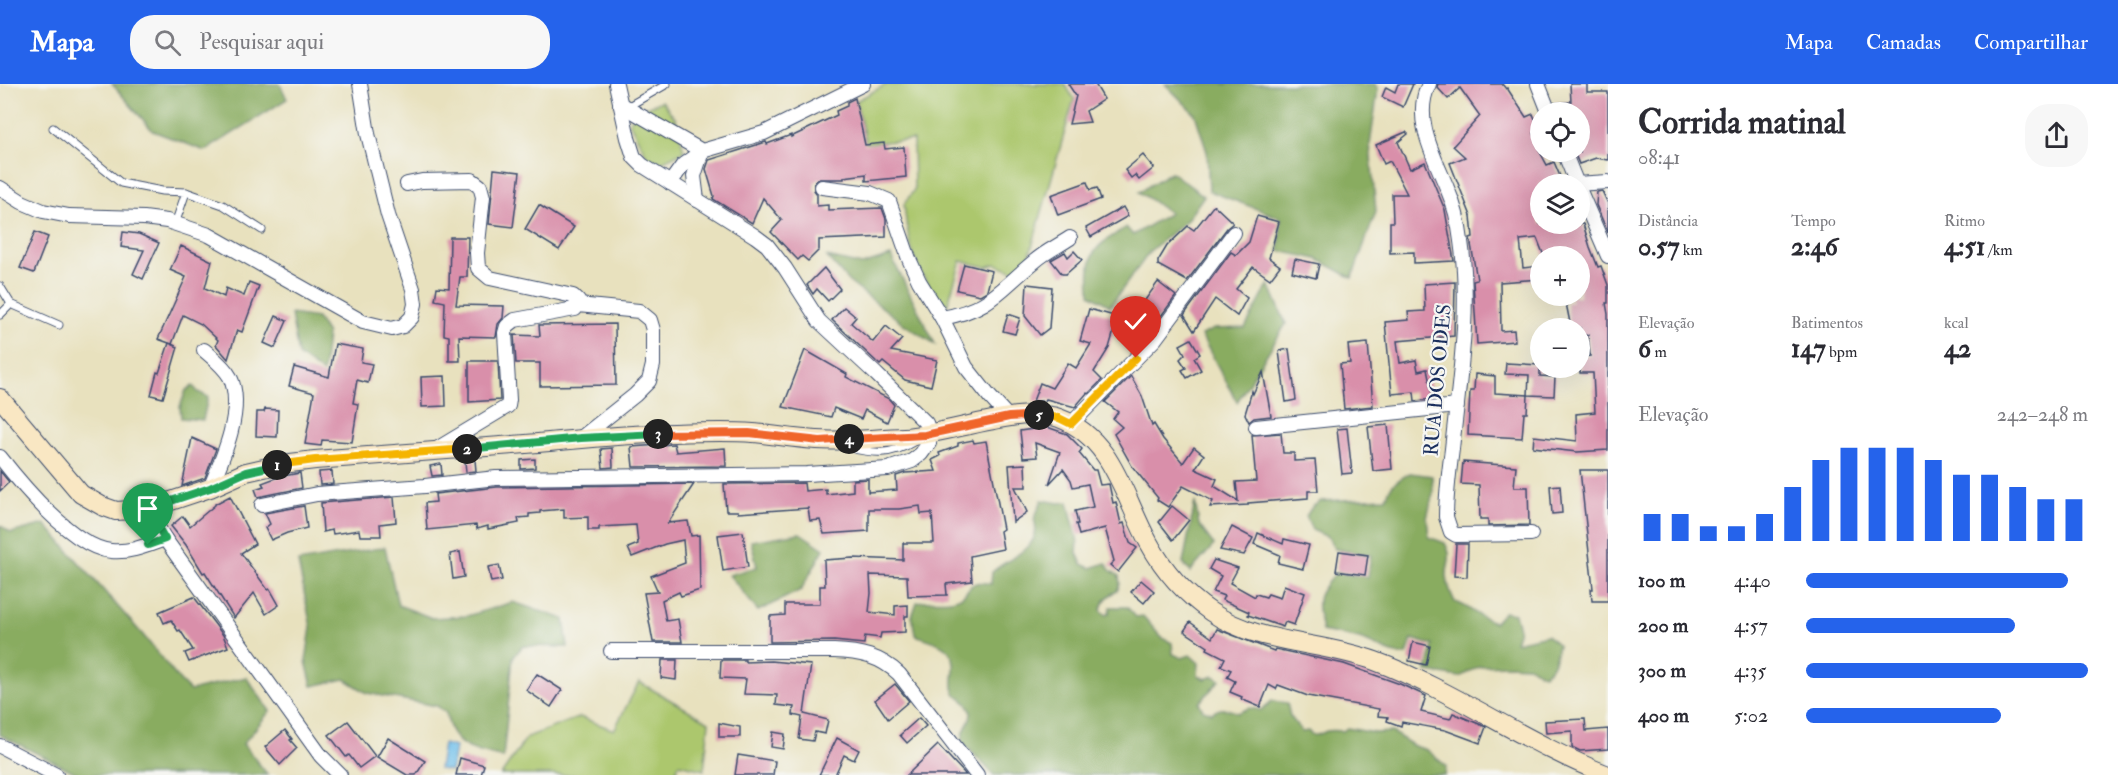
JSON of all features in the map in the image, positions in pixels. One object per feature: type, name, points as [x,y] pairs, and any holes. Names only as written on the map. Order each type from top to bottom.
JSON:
[{"type":"main road","points":[[0,398],[88,499],[116,511],[147,509],[210,488],[246,472],[282,464],[581,438],[674,433],[749,433],[820,441],[927,434],[1009,417],[1045,415],[1059,418],[1086,434],[1107,456],[1150,546],[1180,588],[1214,614],[1242,629],[1279,639],[1333,649],[1376,662],[1443,693],[1566,757],[1608,775]]},
{"type":"street","points":[[0,188],[43,212],[69,216],[144,218],[175,224],[209,235],[363,322],[392,328],[403,326],[412,317],[415,303],[413,289],[388,215],[368,134],[360,84]]},
{"type":"street","points":[[262,505],[317,494],[496,478],[865,472],[888,469],[912,461],[929,442],[928,428],[921,417],[819,321],[785,268],[766,245],[634,157],[628,138],[624,106],[616,84]]},
{"type":"street","points":[[670,183],[683,165],[702,151],[764,133],[863,84]]},
{"type":"street","name":"RUA DOS ODES","points":[[1429,84],[1425,92],[1423,122],[1434,157],[1448,189],[1461,241],[1464,340],[1446,517],[1451,532],[1456,536],[1531,534]]},
{"type":"street","points":[[1538,84],[1545,102]]},
{"type":"street","points":[[624,106],[702,151]]},
{"type":"street","points":[[697,200],[694,176],[702,151]]},
{"type":"street","points":[[407,184],[422,181],[472,180],[480,186],[483,197],[477,253],[478,268],[490,278],[573,296],[578,301],[578,305]]},
{"type":"street","points":[[1590,184],[1608,183]]},
{"type":"street","points":[[822,187],[870,192],[889,201],[919,281],[942,318],[966,367],[988,396],[1009,417]]},
{"type":"street","points":[[1590,214],[1608,256]]},
{"type":"street","points":[[1071,424],[1155,339],[1234,234]]},
{"type":"street","points":[[942,318],[963,314],[989,302],[1035,260],[1070,238]]},
{"type":"street","points":[[578,305],[639,311],[650,320],[653,330],[653,365],[649,381],[581,438]]},
{"type":"street","points":[[433,451],[507,406],[509,400],[505,333],[507,326],[515,320],[575,309],[578,305]]},
{"type":"street","points":[[204,350],[229,374],[236,403],[221,464],[210,488]]},
{"type":"street","points":[[1256,427],[1457,406]]},
{"type":"street","points":[[0,457],[53,517],[96,547],[110,552],[126,551],[165,539]]},
{"type":"street","points":[[147,509],[165,539],[321,756],[340,775]]},
{"type":"street","points":[[611,651],[834,651],[865,654],[884,662],[899,674],[977,775]]},
{"type":"street","points":[[0,746],[56,775]]},
{"type":"lane","points":[[624,106],[668,84]]},
{"type":"lane","points":[[53,128],[121,183],[162,191],[186,192],[223,205],[262,230]]},
{"type":"lane","points":[[175,224],[186,192]]},
{"type":"lane","points":[[0,286],[11,304],[59,325]]},
{"type":"lane","points":[[0,315],[11,304]]},
{"type":"green space","points":[[112,84],[280,84],[287,99],[205,151],[153,131]]},
{"type":"green space","points":[[887,84],[1065,84],[1074,99],[1026,263],[1016,272],[996,264],[987,267],[961,261],[947,306],[920,272],[908,233],[904,204],[914,190],[913,140],[866,143],[856,101]]},
{"type":"green space","points":[[1165,84],[1375,84],[1378,89],[1370,145],[1376,212],[1352,278],[1317,259],[1279,251],[1281,218],[1209,191],[1207,152],[1195,114]]},
{"type":"green space","points":[[662,101],[676,119],[684,151],[662,162],[648,158],[629,122],[640,109]]},
{"type":"green space","points":[[1171,172],[1204,196],[1186,221],[1151,250],[1110,306],[1090,294],[1090,268],[1094,253],[1105,241],[1126,227],[1133,235],[1170,213],[1139,192]]},
{"type":"green space","points":[[891,256],[935,344],[905,325],[849,282],[827,257],[862,265]]},
{"type":"green space","points":[[1269,284],[1286,324],[1237,402],[1201,335],[1214,329],[1245,328]]},
{"type":"green space","points":[[291,314],[317,318],[327,334],[323,373],[298,355]]},
{"type":"green space","points":[[193,386],[198,392],[208,397],[203,420],[181,418],[180,407],[186,390]]},
{"type":"green space","points":[[1410,473],[1432,476],[1433,493],[1427,518],[1429,537],[1445,543],[1448,548],[1447,577],[1455,602],[1495,622],[1504,612],[1515,614],[1519,629],[1515,642],[1547,635],[1558,645],[1554,662],[1547,672],[1543,674],[1528,666],[1508,665],[1479,666],[1460,677],[1427,672],[1433,645],[1412,639],[1407,655],[1401,655],[1360,639],[1322,631],[1318,599],[1323,588],[1336,573],[1368,577],[1371,555],[1335,549],[1328,537],[1312,530],[1306,516],[1312,507],[1321,501],[1386,498],[1392,486]]},
{"type":"green space","points":[[1042,500],[1068,502],[1078,542],[1077,553],[1082,564],[1091,568],[1106,563],[1110,570],[1119,576],[1120,584],[1117,591],[1106,599],[1101,610],[1106,615],[1109,614],[1110,607],[1127,607],[1136,617],[1143,616],[1161,637],[1172,643],[1173,654],[1182,658],[1190,655],[1199,663],[1198,675],[1205,679],[1214,676],[1220,680],[1199,703],[1203,710],[1212,713],[1225,709],[1238,713],[1249,708],[1261,710],[1272,701],[1287,703],[1290,716],[1302,732],[1308,731],[1315,735],[1327,731],[1343,731],[1347,728],[1375,733],[1392,732],[1414,746],[1427,750],[1446,766],[1445,775],[994,775],[963,743],[963,735],[971,712],[968,705],[954,691],[954,660],[951,654],[942,645],[915,635],[912,616],[917,602],[955,599],[961,597],[972,585],[982,582],[991,584],[992,572],[1023,551],[1034,538],[1036,529],[1034,519]]},
{"type":"green space","points":[[1195,502],[1199,525],[1214,545],[1190,572],[1183,563]]},
{"type":"green space","points":[[45,524],[190,691],[246,677],[270,711],[243,744],[268,775],[80,775],[0,735],[0,525],[11,533]]},
{"type":"green space","points":[[800,533],[824,549],[801,590],[758,611],[729,575],[757,567],[751,541]]},
{"type":"green space","points":[[385,547],[398,605],[432,618],[467,616],[513,602],[564,619],[568,647],[523,646],[513,657],[503,758],[465,746],[453,734],[446,713],[437,706],[367,693],[345,679],[312,686],[306,661],[311,627],[298,562]]},
{"type":"green space","points":[[639,682],[709,722],[704,770],[679,764],[675,775],[501,775],[527,737],[580,717],[614,730]]},
{"type":"water","points":[[443,744],[455,747],[451,771],[439,769]]},
{"type":"building","points":[[1068,84],[1095,84],[1104,99],[1086,111],[1090,122],[1069,124],[1076,96]]},
{"type":"building","points":[[1398,84],[1413,84],[1403,107],[1382,97],[1386,87],[1395,92]]},
{"type":"building","points":[[1438,84],[1502,84],[1507,88],[1526,117],[1530,115],[1530,162],[1545,162],[1547,165],[1554,162],[1559,174],[1530,174],[1530,234],[1586,234],[1590,246],[1540,246],[1537,238],[1520,240],[1523,268],[1530,267],[1530,280],[1500,282],[1501,331],[1514,330],[1515,341],[1477,344],[1473,281],[1477,280],[1470,238],[1473,237],[1471,216],[1450,163],[1465,157],[1453,146],[1480,116],[1460,88],[1448,99],[1437,87]]},
{"type":"building","points":[[1570,84],[1587,84],[1587,92],[1608,92],[1608,160],[1596,158],[1590,160],[1590,102],[1571,102]]},
{"type":"building","points":[[855,98],[865,145],[884,143],[885,149],[904,147],[906,177],[866,181],[866,174],[844,177],[844,179],[819,179],[815,182],[814,190],[817,194],[817,206],[828,205],[828,210],[882,208],[886,219],[886,237],[819,240],[819,250],[808,261],[802,256],[798,260],[771,232],[782,220],[763,198],[752,223],[713,199],[706,169],[709,160],[791,135],[791,137],[837,115],[836,111],[847,106],[847,102]]},
{"type":"building","points":[[1406,132],[1408,134],[1398,142],[1410,169],[1425,162],[1445,210],[1454,261],[1414,263],[1414,252],[1390,253],[1390,222],[1393,222],[1392,194],[1407,194],[1390,161],[1384,164],[1376,145]]},
{"type":"building","points":[[1143,155],[1154,168],[1139,180],[1135,175],[1131,178],[1125,170]]},
{"type":"building","points":[[494,169],[520,172],[513,227],[489,224]]},
{"type":"building","points":[[1087,182],[1090,190],[1097,188],[1101,199],[1058,215],[1051,195]]},
{"type":"building","points":[[1602,191],[1608,204],[1608,233],[1596,205],[1597,192]]},
{"type":"building","points":[[539,205],[574,227],[559,250],[525,229]]},
{"type":"building","points":[[1214,205],[1233,223],[1187,281],[1158,265],[1167,246],[1188,226],[1194,230]]},
{"type":"building","points":[[1123,207],[1128,216],[1091,237],[1086,228]]},
{"type":"building","points":[[1257,216],[1279,222],[1269,258],[1280,266],[1270,279],[1253,267],[1236,289],[1247,298],[1237,316],[1215,299],[1194,331],[1184,315],[1231,252],[1236,255],[1249,242]]},
{"type":"building","points":[[35,232],[48,237],[34,273],[20,268]]},
{"type":"building","points":[[123,232],[139,234],[159,243],[143,279],[133,274],[144,250],[121,247]]},
{"type":"building","points":[[450,237],[468,237],[467,277],[460,277],[456,305],[504,306],[503,318],[498,324],[496,337],[459,336],[460,361],[449,361],[449,336],[444,335],[445,302],[435,300],[437,287],[449,288]]},
{"type":"building","points":[[181,246],[212,261],[205,288],[224,297],[226,288],[244,296],[249,282],[259,286],[242,332],[237,330],[228,359],[216,345],[218,340],[201,324],[183,315],[172,344],[158,339],[186,277],[170,270]]},
{"type":"building","points":[[1590,247],[1598,267],[1601,266],[1608,285],[1608,303],[1606,303],[1608,314],[1608,450],[1577,452],[1533,447],[1534,436],[1577,441],[1576,414],[1595,412],[1593,373],[1590,373],[1590,318],[1569,318],[1567,306],[1590,306]]},
{"type":"building","points":[[1074,251],[1082,260],[1066,274],[1062,274],[1051,260],[1065,252],[1068,257]]},
{"type":"building","points":[[1295,259],[1319,264],[1316,278],[1292,272]]},
{"type":"building","points":[[964,264],[992,271],[987,291],[980,295],[957,290]]},
{"type":"building","points":[[824,268],[840,289],[828,301],[817,289],[813,294],[807,285]]},
{"type":"building","points":[[1158,282],[1176,296],[1158,320],[1140,307]]},
{"type":"building","points":[[1455,282],[1454,336],[1397,341],[1400,363],[1416,360],[1418,371],[1427,369],[1433,399],[1415,401],[1414,392],[1392,394],[1385,322],[1409,320],[1408,312],[1425,311],[1424,284]]},
{"type":"building","points":[[1027,284],[1052,287],[1049,328],[1040,335],[1025,316]]},
{"type":"building","points":[[1126,300],[1143,312],[1133,327],[1116,316]]},
{"type":"building","points":[[844,307],[856,317],[851,323],[873,342],[886,326],[902,339],[891,351],[937,360],[931,386],[905,380],[883,362],[880,365],[832,320]]},
{"type":"building","points":[[1089,309],[1118,317],[1109,348],[1094,372],[1102,380],[1075,407],[1046,399],[1045,401],[1033,401],[1040,383],[1052,388],[1068,363],[1076,368],[1091,344],[1080,341]]},
{"type":"building","points":[[1008,314],[1020,318],[1015,334],[1003,331]]},
{"type":"building","points":[[276,316],[287,321],[275,348],[264,343]]},
{"type":"building","points":[[615,324],[616,385],[540,386],[540,363],[516,363],[514,335],[540,336],[539,325]]},
{"type":"building","points":[[1191,339],[1200,354],[1194,358],[1201,370],[1187,378],[1182,370],[1186,368],[1180,359],[1185,354],[1180,345]]},
{"type":"building","points":[[169,343],[178,347],[163,398],[151,395],[157,372],[159,373]]},
{"type":"building","points":[[1368,343],[1373,406],[1344,409],[1340,364],[1350,363],[1348,345]]},
{"type":"building","points":[[335,344],[363,349],[361,362],[372,364],[368,383],[357,380],[353,403],[358,404],[352,442],[322,440],[321,446],[305,444],[314,393],[289,386],[294,367],[329,377]]},
{"type":"building","points":[[1289,349],[1296,400],[1286,402],[1279,351]]},
{"type":"building","points":[[805,350],[847,374],[846,377],[889,399],[894,405],[887,422],[865,410],[861,419],[834,408],[831,417],[783,407]]},
{"type":"building","points":[[469,361],[498,361],[500,400],[469,402]]},
{"type":"building","points":[[1506,363],[1530,364],[1530,378],[1555,378],[1554,396],[1528,395],[1529,375],[1505,374]]},
{"type":"building","points":[[1263,372],[1271,416],[1254,418],[1249,422],[1245,414],[1252,391],[1253,394]]},
{"type":"building","points":[[1475,374],[1495,376],[1495,393],[1528,395],[1522,438],[1468,435],[1470,391],[1474,391]]},
{"type":"building","points":[[445,376],[446,406],[422,407],[421,377]]},
{"type":"building","points":[[1131,376],[1142,396],[1152,426],[1154,424],[1183,463],[1194,447],[1204,455],[1195,469],[1217,479],[1214,486],[1238,501],[1236,482],[1256,481],[1252,435],[1281,433],[1283,453],[1294,453],[1294,461],[1315,460],[1318,491],[1308,491],[1308,498],[1210,507],[1213,501],[1183,486],[1168,507],[1157,500],[1158,498],[1132,466],[1114,434],[1122,427],[1113,419],[1118,412],[1105,402]]},
{"type":"building","points":[[265,409],[278,410],[277,437],[256,436],[257,412],[264,412]]},
{"type":"building","points":[[1388,425],[1392,469],[1373,471],[1368,427]]},
{"type":"building","points":[[1047,427],[1067,434],[1082,449],[1079,453],[1093,470],[1096,470],[1100,485],[1109,484],[1121,524],[1124,523],[1130,543],[1137,548],[1118,572],[1110,565],[1114,561],[1105,528],[1079,535],[1075,511],[1093,507],[1088,484],[1073,487],[1063,469],[1049,484],[1060,452],[1035,443],[1037,457],[1023,458],[1020,431]]},
{"type":"building","points":[[1347,428],[1352,473],[1342,474],[1337,429]]},
{"type":"building","points":[[192,438],[216,449],[205,478],[182,486]]},
{"type":"building","points":[[973,440],[974,443],[986,441],[1003,529],[1000,531],[1003,549],[970,556],[972,581],[946,584],[947,595],[908,596],[907,576],[870,575],[869,612],[895,615],[895,606],[908,605],[905,632],[881,633],[880,638],[865,636],[864,644],[834,641],[770,642],[770,616],[785,615],[785,604],[820,604],[820,586],[825,586],[824,560],[853,558],[903,560],[903,543],[934,543],[932,513],[921,514],[920,506],[869,509],[869,531],[824,534],[820,520],[810,521],[808,508],[738,513],[738,511],[726,511],[724,484],[804,483],[805,491],[826,489],[826,494],[853,491],[853,480],[868,479],[868,492],[897,490],[896,476],[905,473],[936,471],[932,460],[940,456],[939,453],[958,446],[958,443]]},
{"type":"building","points":[[674,444],[676,452],[725,448],[726,466],[633,467],[631,447]]},
{"type":"building","points":[[612,448],[613,467],[603,468],[601,449]]},
{"type":"building","points":[[535,459],[535,468],[521,469],[521,460]]},
{"type":"building","points":[[475,460],[476,471],[466,472],[465,462]]},
{"type":"building","points":[[1463,462],[1516,466],[1514,487],[1528,487],[1529,525],[1488,526],[1488,519],[1480,519],[1479,485],[1461,484]]},
{"type":"building","points":[[441,464],[442,475],[432,476],[430,466]]},
{"type":"building","points":[[1025,464],[1026,487],[1015,487],[1027,512],[1013,522],[1009,465]]},
{"type":"building","points":[[1580,470],[1608,470],[1608,601],[1592,601],[1591,589],[1593,589]]},
{"type":"building","points":[[0,471],[9,482],[0,491]]},
{"type":"building","points":[[332,471],[333,484],[320,485],[319,472]]},
{"type":"building","points":[[300,473],[302,488],[258,497],[255,489],[264,486],[262,483]]},
{"type":"building","points":[[694,484],[668,523],[688,521],[691,536],[699,535],[700,590],[681,596],[679,592],[662,600],[666,621],[678,619],[682,642],[653,642],[644,593],[658,592],[651,576],[685,563],[683,540],[665,544],[632,557],[628,548],[638,544],[636,525],[599,527],[599,530],[588,530],[588,517],[564,518],[564,509],[540,511],[540,513],[529,514],[529,517],[518,518],[519,523],[488,529],[488,526],[477,529],[476,525],[427,530],[425,503],[436,502],[435,494],[497,487]]},
{"type":"building","points":[[1560,485],[1562,513],[1552,514],[1550,486]]},
{"type":"building","points":[[230,496],[255,544],[241,553],[268,590],[270,589],[279,605],[266,614],[254,593],[234,618],[205,572],[203,573],[171,526],[183,516],[190,526],[215,504]]},
{"type":"building","points":[[394,497],[396,522],[380,524],[381,536],[360,536],[359,530],[333,534],[332,530],[323,532],[321,503]]},
{"type":"building","points":[[304,506],[307,528],[271,540],[265,528],[270,524],[265,513]]},
{"type":"building","points":[[1172,506],[1189,520],[1173,540],[1159,522]]},
{"type":"building","points":[[1232,527],[1253,538],[1244,555],[1220,550]]},
{"type":"building","points":[[743,532],[748,567],[723,571],[718,535]]},
{"type":"building","points":[[1258,533],[1283,544],[1284,539],[1309,545],[1303,569],[1278,563],[1280,555],[1254,544]]},
{"type":"building","points":[[1456,544],[1468,544],[1467,577],[1454,576]]},
{"type":"building","points":[[1339,551],[1368,555],[1365,575],[1336,571]]},
{"type":"building","points":[[460,552],[464,577],[453,579],[450,554]]},
{"type":"building","points":[[1214,560],[1238,568],[1230,583],[1255,597],[1256,594],[1266,597],[1268,594],[1280,598],[1284,585],[1305,593],[1294,625],[1285,622],[1283,627],[1248,615],[1249,612],[1222,600],[1224,596],[1213,592],[1221,576],[1209,569]]},
{"type":"building","points":[[499,565],[502,580],[491,582],[488,567]]},
{"type":"building","points":[[1141,580],[1154,591],[1144,603],[1131,592]]},
{"type":"building","points":[[194,597],[223,635],[228,647],[189,662],[185,653],[193,650],[180,630],[178,631],[171,620],[164,623],[159,612]]},
{"type":"building","points":[[1190,622],[1212,638],[1217,629],[1274,651],[1275,649],[1344,664],[1400,684],[1426,696],[1421,712],[1450,719],[1453,713],[1486,727],[1480,743],[1445,730],[1402,722],[1401,726],[1387,721],[1388,717],[1378,716],[1379,709],[1308,696],[1278,685],[1276,689],[1269,685],[1260,707],[1230,692],[1235,681],[1227,677],[1231,670],[1221,666],[1225,658],[1207,649],[1208,647],[1184,631]]},
{"type":"building","points":[[1413,642],[1430,646],[1426,665],[1409,661]]},
{"type":"building","points":[[662,660],[677,660],[676,680],[661,678]]},
{"type":"building","points":[[721,660],[811,665],[804,714],[828,720],[825,734],[815,732],[813,741],[799,739],[802,717],[793,715],[794,707],[776,705],[777,695],[744,694],[746,679],[720,678]]},
{"type":"building","points":[[537,674],[562,690],[551,707],[526,690]]},
{"type":"building","points":[[895,684],[909,701],[888,719],[875,700]]},
{"type":"building","points":[[919,718],[926,726],[907,743],[900,735]]},
{"type":"building","points":[[1585,719],[1586,731],[1608,729],[1608,749],[1580,751],[1572,747],[1572,731],[1546,733],[1545,721]]},
{"type":"building","points":[[348,721],[375,756],[359,768],[349,755],[346,757],[329,735]]},
{"type":"building","points":[[719,723],[740,727],[740,737],[719,737]]},
{"type":"building","points":[[285,730],[297,748],[280,765],[265,747]]},
{"type":"building","points":[[773,732],[785,734],[783,749],[771,747]]},
{"type":"building","points":[[388,738],[425,761],[416,775],[407,775],[377,757]]},
{"type":"building","points":[[837,738],[859,750],[854,760],[844,755],[835,775],[819,775]]},
{"type":"building","points":[[938,745],[966,775],[907,775]]},
{"type":"building","points":[[738,755],[775,761],[773,775],[735,775]]},
{"type":"building","points":[[460,758],[484,765],[481,775],[456,775]]},
{"type":"route","points":[[148,545],[165,539],[147,509],[210,488],[246,472],[282,464],[581,438],[674,433],[749,433],[820,441],[906,437],[1028,415],[1045,415],[1071,424],[1136,358]]}]
